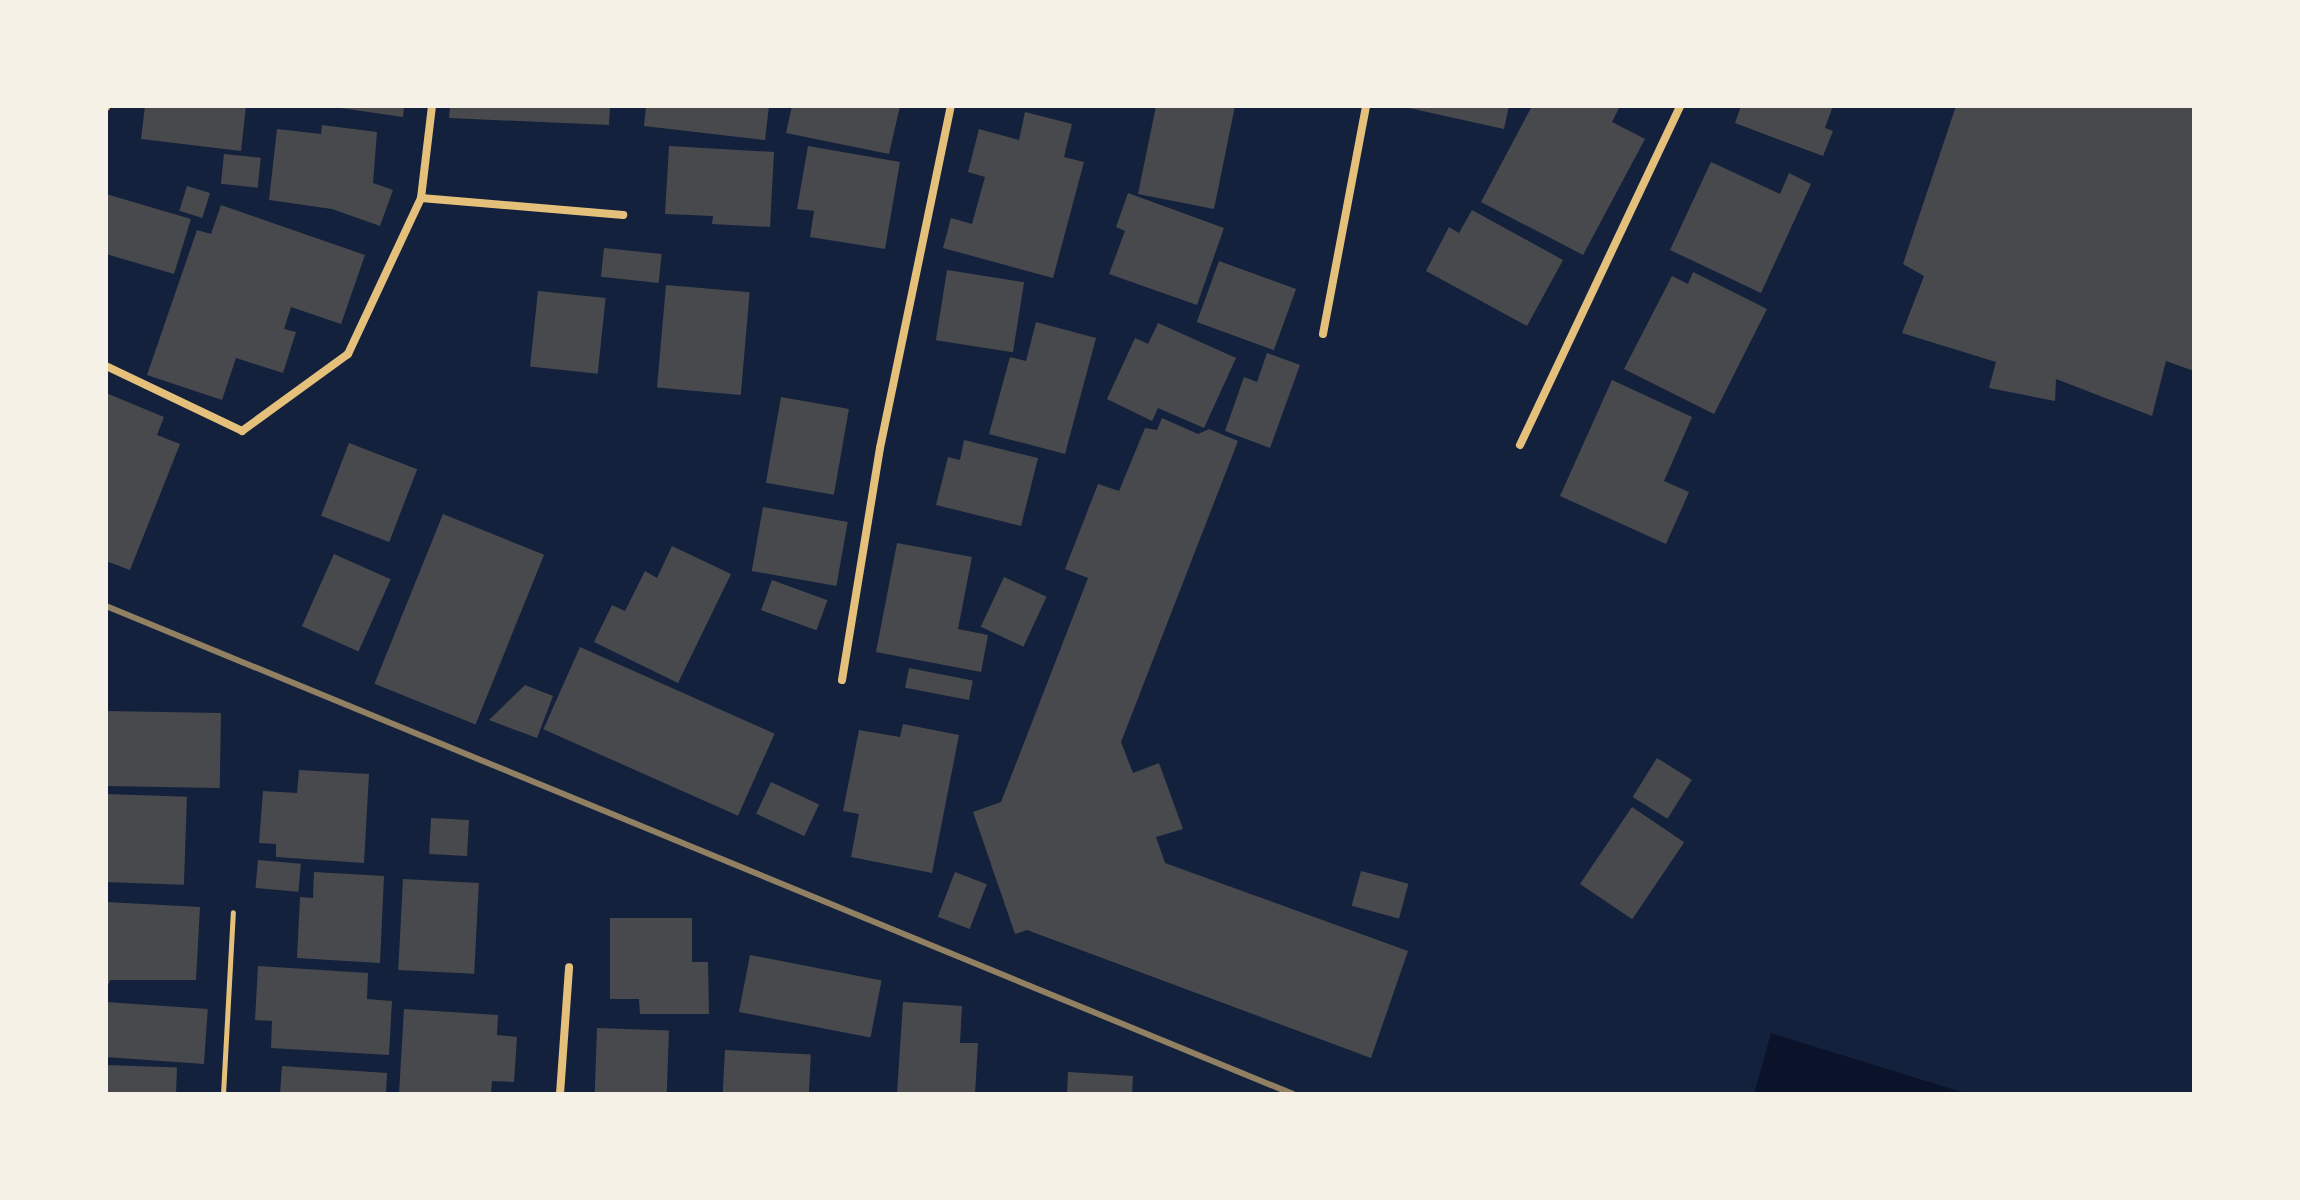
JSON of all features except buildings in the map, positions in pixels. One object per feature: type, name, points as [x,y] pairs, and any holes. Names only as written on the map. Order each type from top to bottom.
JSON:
[{"type":"street","points":[[106,366],[242,431],[348,354],[421,198],[432,106]]},
{"type":"street","points":[[842,680],[880,448],[951,106]]},
{"type":"street","points":[[1323,334],[1366,106]]},
{"type":"street","points":[[1520,445],[1680,106]]},
{"type":"street","points":[[421,198],[623,215]]},
{"type":"street","points":[[560,1094],[569,967]]},
{"type":"path","points":[[223,1094],[233,912]]},
{"type":"water","points":[[1771,1033],[1968,1094],[1754,1094]]},
{"type":"railway","points":[[106,606],[1293,1094]]}]
